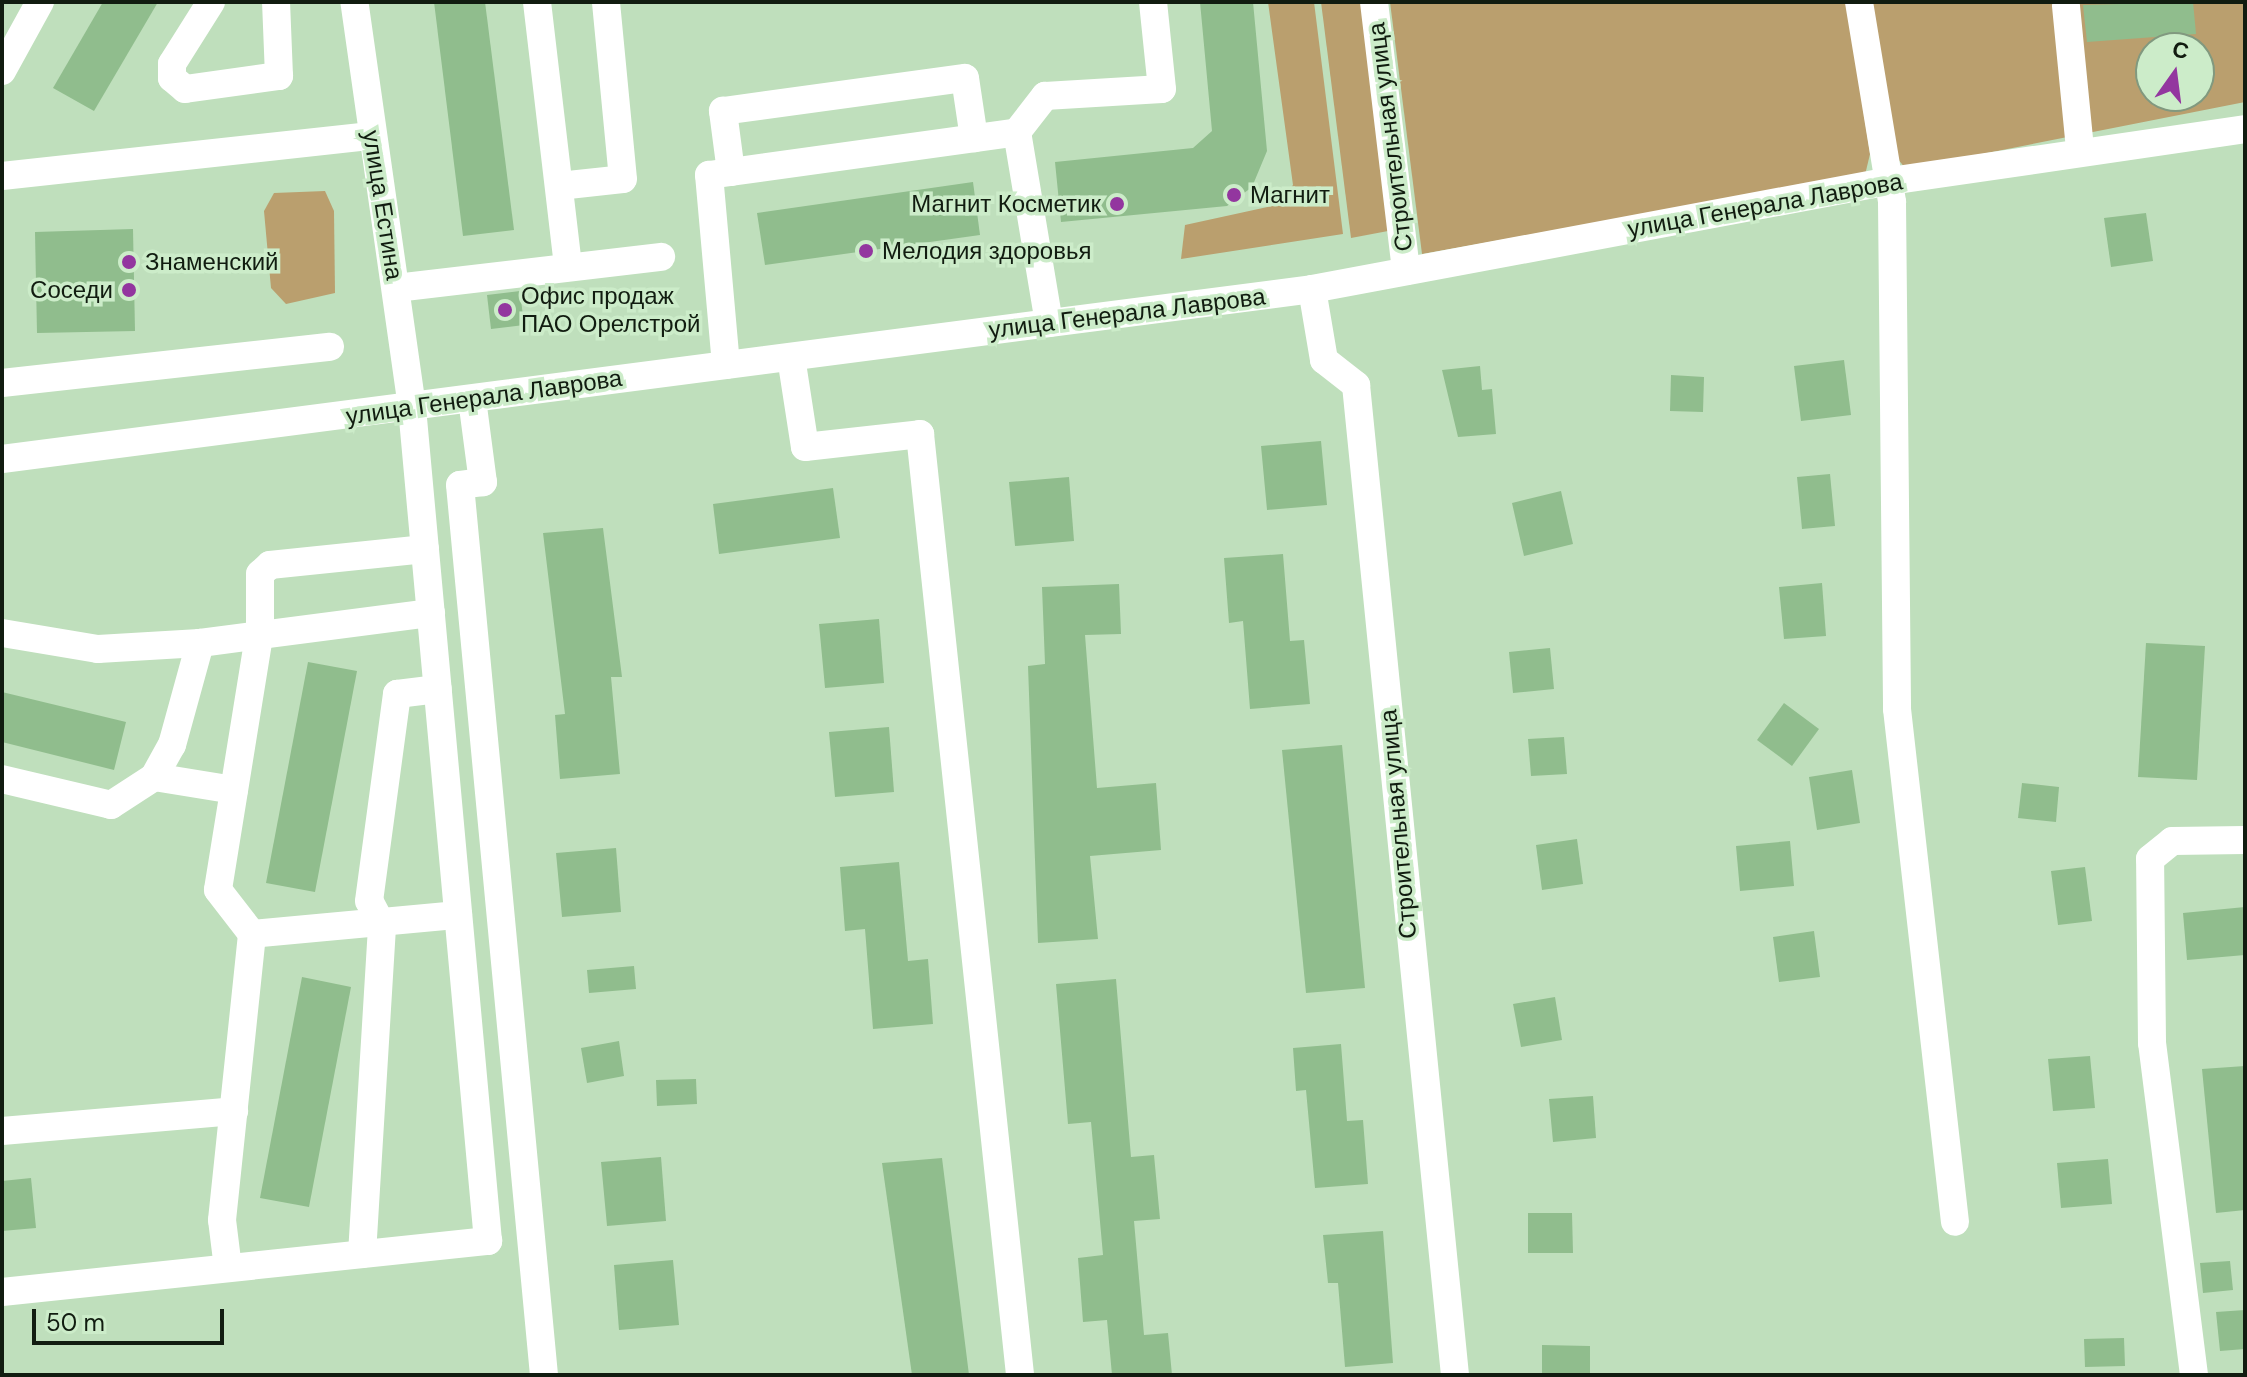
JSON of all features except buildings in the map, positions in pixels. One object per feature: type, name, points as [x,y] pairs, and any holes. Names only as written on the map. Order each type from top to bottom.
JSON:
[{"type":"street","points":[[2,71],[40,2]]},
{"type":"street","points":[[211,2],[172,64],[172,78],[185,89],[279,76],[276,2]]},
{"type":"street","name":"улица Естина","points":[[354,2],[412,407],[488,1241],[362,1254]]},
{"type":"street","points":[[537,2],[568,267]]},
{"type":"street","points":[[559,186],[623,179],[606,2]]},
{"type":"street","points":[[726,365],[709,175],[1017,132],[1045,96],[1162,89],[1153,2]]},
{"type":"street","name":"Строительная улица","points":[[1374,2],[1406,271]]},
{"type":"street","points":[[1859,2],[1890,181],[1897,709],[1955,1222]]},
{"type":"street","points":[[2066,6],[2080,150]]},
{"type":"street","points":[[731,172],[723,111],[965,78],[974,138]]},
{"type":"street","name":"улица Генерала Лаврова","points":[[2,459],[1312,289],[1890,181],[2080,150],[2245,129]]},
{"type":"street","points":[[1017,132],[1049,323]]},
{"type":"street","points":[[2,176],[371,136]]},
{"type":"street","points":[[396,288],[661,257]]},
{"type":"street","name":"Строительная улица","points":[[1312,289],[1324,360],[1356,385],[1455,1375]]},
{"type":"street","points":[[2,383],[330,347]]},
{"type":"street","points":[[791,357],[805,447],[920,434],[1020,1375]]},
{"type":"street","points":[[472,399],[483,482],[460,485],[544,1375]]},
{"type":"street","points":[[425,549],[270,565],[257,587],[260,630],[218,890],[233,920],[252,934],[382,925],[458,915]]},
{"type":"street","points":[[2,633],[98,649],[200,643],[260,630],[431,613]]},
{"type":"street","points":[[2,779],[111,805],[154,777],[172,745],[200,643]]},
{"type":"street","points":[[2,1292],[362,1254],[382,925],[369,901],[397,694],[438,689]]},
{"type":"street","points":[[154,777],[234,790]]},
{"type":"street","points":[[2194,1375],[2152,1043],[2150,859],[2172,841],[2245,840]]},
{"type":"street","points":[[228,1268],[222,1220],[252,934]]},
{"type":"street","points":[[2,1131],[234,1111]]},
{"type":"shaded area","points":[[1268,2],[1314,2],[1343,234],[1181,259],[1185,225],[1276,205],[1293,185]]},
{"type":"shaded area","points":[[1321,2],[1363,2],[1388,231],[1351,238]]},
{"type":"shaded area","points":[[1390,2],[1847,2],[1870,154],[1865,175],[1422,254]]},
{"type":"shaded area","points":[[1871,2],[2245,2],[2245,102],[2215,108],[2215,32],[2135,32],[2135,112],[2194,112],[1906,169],[1892,152]]},
{"type":"shaded area","points":[[325,191],[334,211],[335,293],[286,304],[271,288],[264,211],[274,193]]},
{"type":"place","name":"Магнит","points":[[1234,195]]},
{"type":"place","name":"Магнит Косметик","points":[[1117,204]]},
{"type":"place","name":"Мелодия здоровья","points":[[866,251]]},
{"type":"place","name":"Знаменский","points":[[129,262]]},
{"type":"place","name":"Соседи","points":[[129,290]]},
{"type":"place","name":"Офис продаж ПАО Орелстрой","points":[[505,310]]}]
